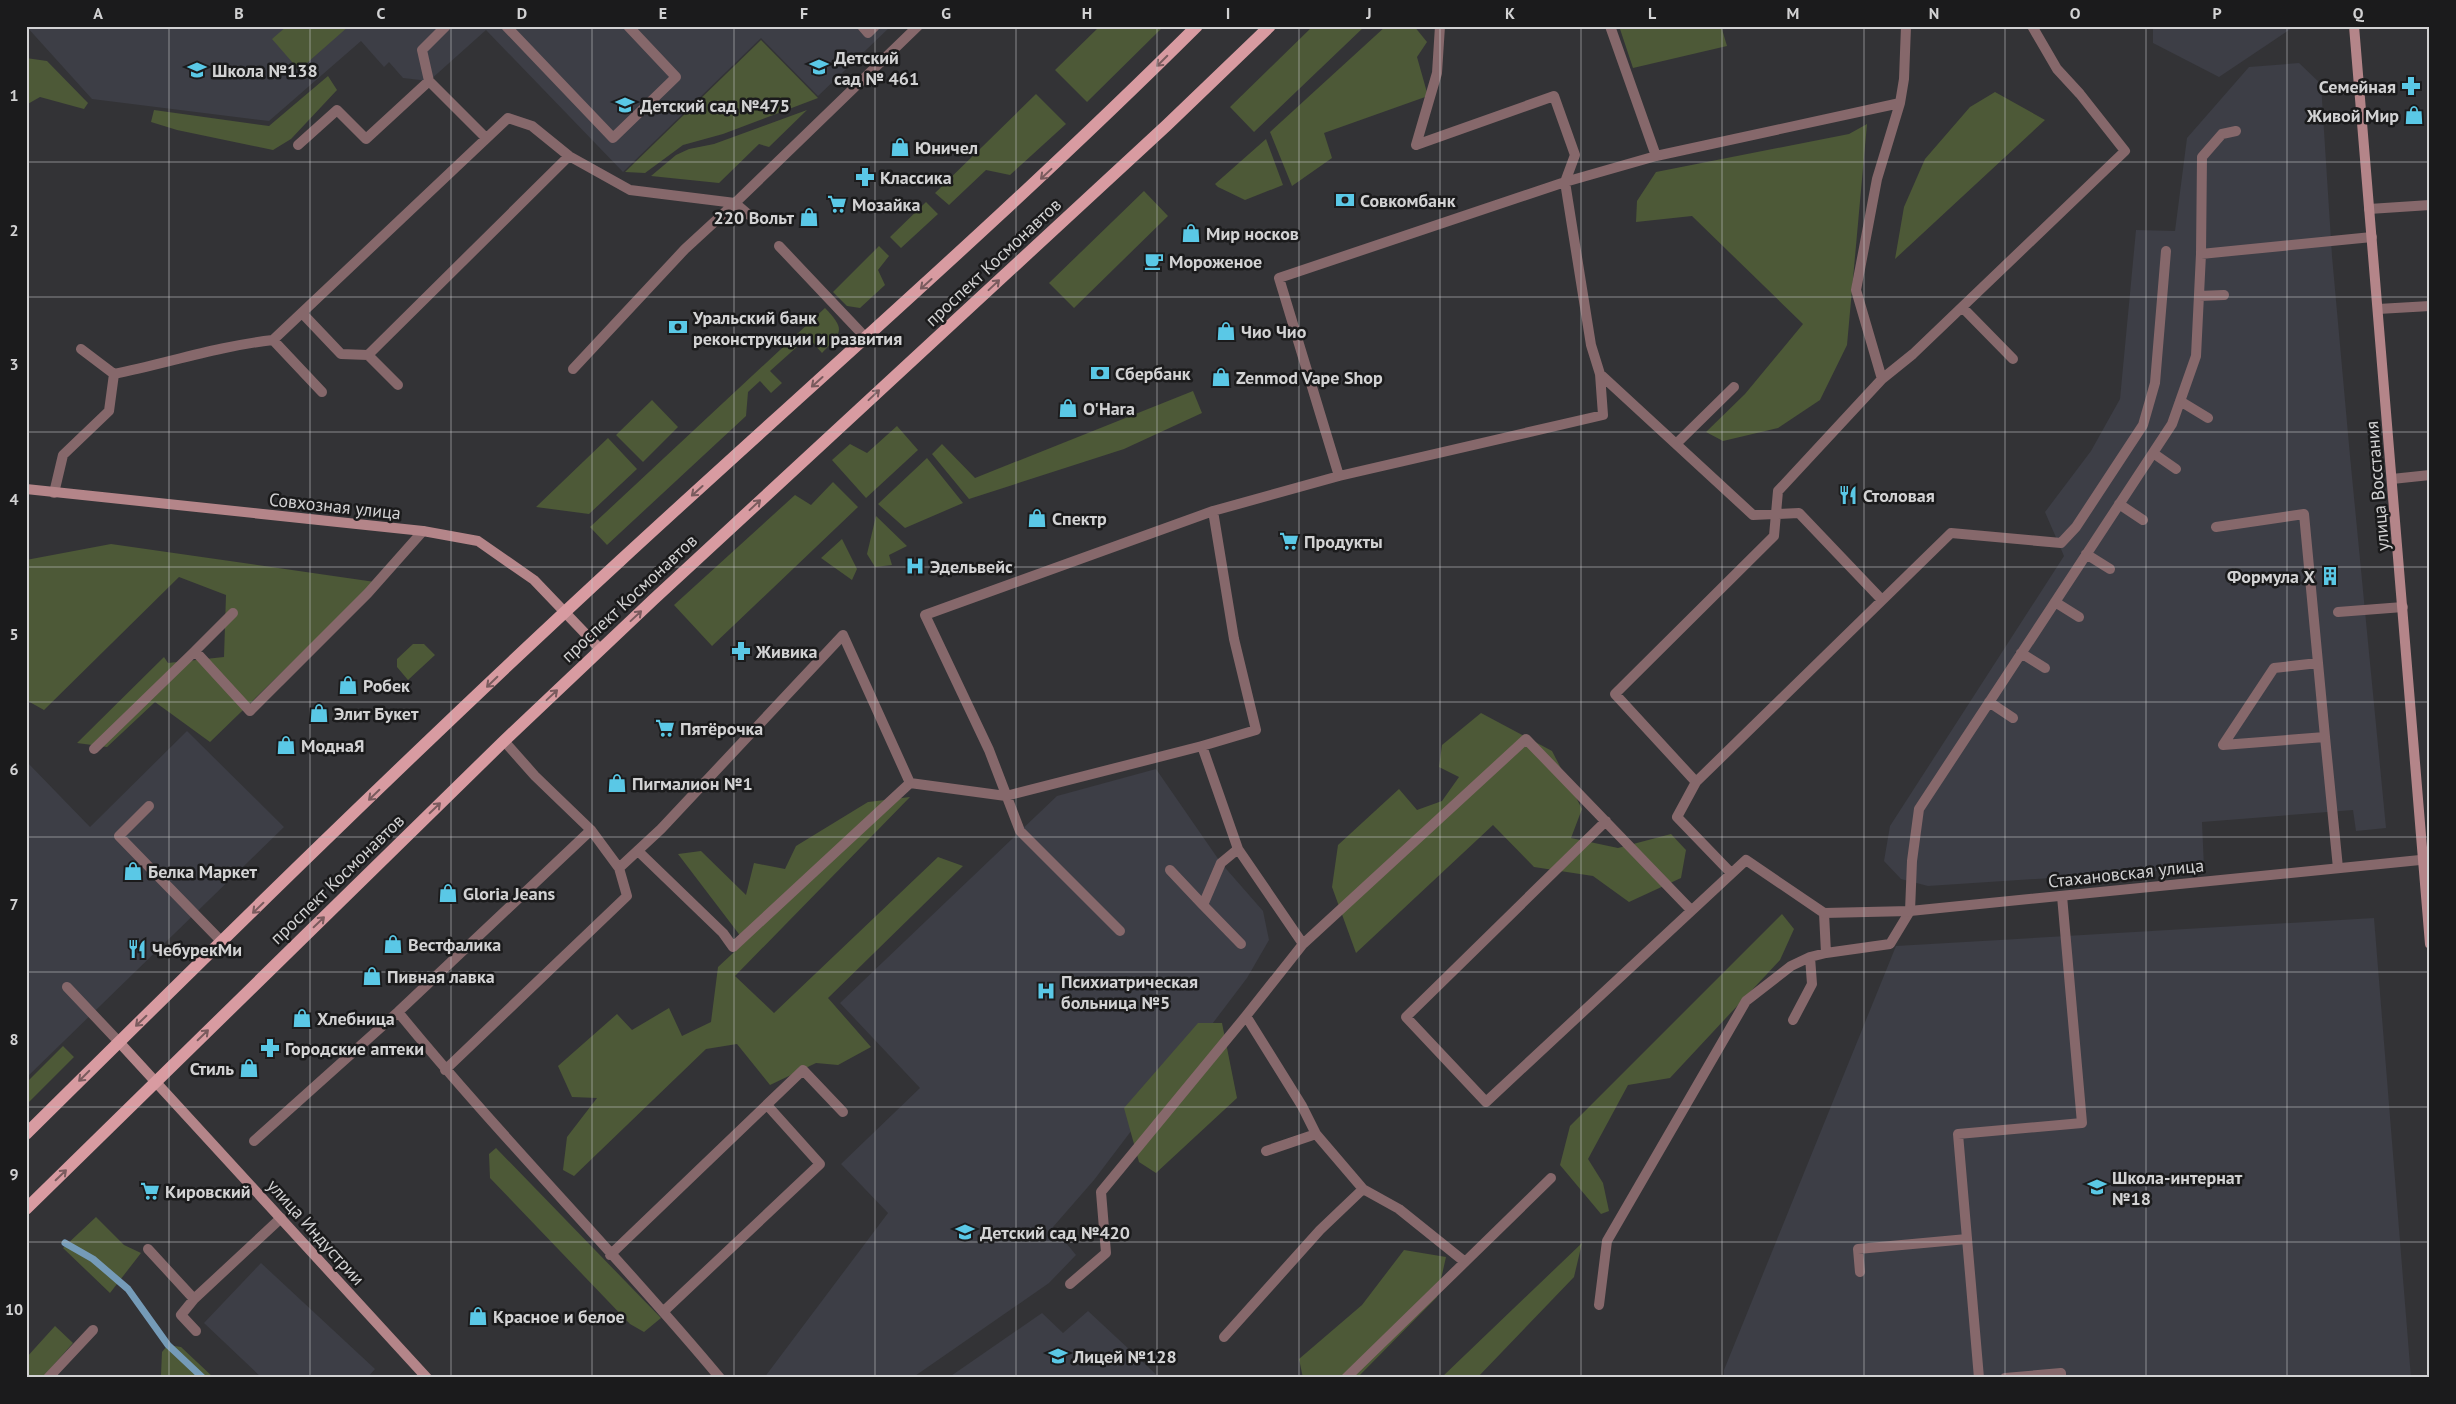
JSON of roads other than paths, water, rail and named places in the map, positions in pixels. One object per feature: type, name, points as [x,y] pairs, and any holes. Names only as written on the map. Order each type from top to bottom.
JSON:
[{"type":"main road","name":"проспект Космонавтов","points":[[26,1134],[222,942],[565,613],[1078,144],[1197,26]]},
{"type":"main road","name":"проспект Космонавтов","points":[[26,1210],[504,740],[600,649],[1167,126],[1270,26]]},
{"type":"street","points":[[446,26],[422,50],[429,81],[486,138]]},
{"type":"street","points":[[506,26],[613,138],[676,77],[628,26]]},
{"type":"street","points":[[862,26],[868,33],[875,26]]},
{"type":"street","points":[[573,369],[685,249],[918,26]]},
{"type":"street","points":[[1120,931],[1020,831],[989,750],[925,615],[1212,511],[1339,476],[1602,415],[1600,374],[1591,345],[1566,182],[1575,156],[1554,96],[1416,145],[1437,73],[1440,26]]},
{"type":"street","points":[[1610,26],[1656,156]]},
{"type":"street","points":[[1882,379],[1856,290],[1877,178],[1900,103],[1904,79],[1906,26]]},
{"type":"street","points":[[1696,782],[1615,694],[1774,536],[1778,513],[1778,491],[1882,379],[1913,354],[2125,151],[2080,94],[2057,69],[2032,26]]},
{"type":"street","name":"улица Восстания","points":[[2354,26],[2426,860],[2430,944]]},
{"type":"street","points":[[298,145],[337,110],[366,139],[429,81]]},
{"type":"street","points":[[1339,476],[1279,278],[1566,182],[1656,156],[1900,103]]},
{"type":"street","points":[[81,349],[114,374],[156,366],[236,344],[273,340],[508,118],[532,126],[569,156],[630,190],[735,203],[749,215]]},
{"type":"street","points":[[1599,1305],[1607,1241],[1746,1002],[1791,966],[1810,957],[1890,944],[1910,911],[1912,861],[1919,809],[2172,424],[2196,356],[2201,254],[2202,157],[2222,134],[2236,131]]},
{"type":"street","points":[[368,355],[569,156]]},
{"type":"street","points":[[2369,209],[2430,205]]},
{"type":"street","points":[[2201,254],[2372,237]]},
{"type":"street","points":[[778,246],[866,338]]},
{"type":"street","points":[[1731,873],[1677,817],[1696,782],[1881,599],[1951,533],[2061,543],[2076,527],[2142,425],[2155,383],[2166,251]]},
{"type":"street","points":[[2199,296],[2224,295]]},
{"type":"street","points":[[1962,306],[2013,359]]},
{"type":"street","points":[[2378,310],[2430,306]]},
{"type":"street","points":[[302,313],[341,354],[368,355],[398,385]]},
{"type":"street","points":[[273,340],[322,392]]},
{"type":"street","points":[[54,493],[63,455],[109,411],[114,374]]},
{"type":"street","points":[[1600,374],[1753,515],[1798,513],[1881,599]]},
{"type":"street","points":[[1677,443],[1734,387]]},
{"type":"street","points":[[2180,401],[2208,418]]},
{"type":"street","points":[[2153,453],[2176,469]]},
{"type":"street","points":[[2392,479],[2430,475]]},
{"type":"street","name":"Совхозная улица","points":[[26,489],[423,532],[478,541],[534,580],[600,649]]},
{"type":"street","points":[[2119,504],[2143,520]]},
{"type":"street","points":[[910,783],[1006,796],[1202,746],[1256,730],[1234,639],[1212,511]]},
{"type":"street","points":[[2216,527],[2304,514],[2338,868]]},
{"type":"street","points":[[195,651],[250,711],[368,593],[423,532]]},
{"type":"street","points":[[2086,554],[2110,570]]},
{"type":"street","points":[[2054,602],[2079,618]]},
{"type":"street","points":[[2338,612],[2403,606]]},
{"type":"street","points":[[94,749],[233,613]]},
{"type":"street","points":[[619,868],[662,829],[843,635],[910,783]]},
{"type":"street","points":[[2021,653],[2045,668]]},
{"type":"street","points":[[2318,663],[2274,668],[2223,745],[2325,737]]},
{"type":"street","points":[[1989,702],[2013,718]]},
{"type":"street","points":[[1070,1284],[1106,1253],[1101,1192],[1303,944],[1526,739],[1691,910]]},
{"type":"street","points":[[445,1070],[627,896],[619,868],[592,830],[535,776],[504,740]]},
{"type":"street","points":[[1202,746],[1238,849],[1303,944]]},
{"type":"street","points":[[638,851],[723,933],[733,947],[910,783]]},
{"type":"street","points":[[149,806],[119,836],[222,942]]},
{"type":"street","points":[[1606,821],[1406,1017],[1486,1102],[1746,860],[1824,913],[1826,953]]},
{"type":"street","points":[[254,1142],[398,1012],[592,830]]},
{"type":"street","points":[[1203,905],[1221,863],[1238,849]]},
{"type":"street","name":"Стахановская улица","points":[[1824,913],[1910,911],[2426,860]]},
{"type":"street","points":[[1170,870],[1241,944]]},
{"type":"street","points":[[1979,1378],[1958,1134],[2082,1124],[2062,896]]},
{"type":"street","points":[[1794,1020],[1812,984],[1810,957]]},
{"type":"street","points":[[67,987],[119,1042]]},
{"type":"street","points":[[398,1012],[445,1070],[610,1255],[664,1311],[720,1378]]},
{"type":"street","points":[[1246,1016],[1302,1106],[1316,1134],[1363,1189],[1399,1209],[1465,1262]]},
{"type":"street","name":"улица Индустрии","points":[[119,1042],[427,1378]]},
{"type":"street","points":[[610,1255],[803,1070],[843,1112]]},
{"type":"street","points":[[664,1311],[820,1164],[767,1105]]},
{"type":"street","points":[[1266,1151],[1316,1134]]},
{"type":"street","points":[[1346,1378],[1551,1178]]},
{"type":"street","points":[[1224,1337],[1320,1230],[1363,1189]]},
{"type":"street","points":[[196,1331],[181,1315],[194,1299],[281,1218]]},
{"type":"street","points":[[1860,1272],[1858,1249],[1968,1239]]},
{"type":"street","points":[[148,1249],[194,1299]]},
{"type":"street","points":[[48,1378],[93,1330]]},
{"type":"street","points":[[2005,1378],[2061,1373],[2061,1378]]},
{"type":"waterway","points":[[65,1243],[93,1259],[128,1289],[168,1345],[203,1378]]},
{"type":"place","name":"Детский сад № 461","points":[[819,67]]},
{"type":"place","name":"Школа №138","points":[[197,70]]},
{"type":"place","name":"Семейная","points":[[2411,86]]},
{"type":"place","name":"Детский сад №475","points":[[625,105]]},
{"type":"place","name":"Живой Мир","points":[[2414,115]]},
{"type":"place","name":"Юничел","points":[[900,147]]},
{"type":"place","name":"Классика","points":[[865,177]]},
{"type":"place","name":"Совкомбанк","points":[[1345,200]]},
{"type":"place","name":"Мозайка","points":[[837,204]]},
{"type":"place","name":"220 Вольт","points":[[809,217]]},
{"type":"place","name":"Мир носков","points":[[1191,233]]},
{"type":"place","name":"Мороженое","points":[[1154,261]]},
{"type":"place","name":"Уральский банк реконструкции и развития","points":[[678,327]]},
{"type":"place","name":"Чио Чио","points":[[1226,331]]},
{"type":"place","name":"Сбербанк","points":[[1100,373]]},
{"type":"place","name":"Zenmod Vape Shop","points":[[1221,377]]},
{"type":"place","name":"O'Hara","points":[[1068,408]]},
{"type":"place","name":"Столовая","points":[[1848,495]]},
{"type":"place","name":"Спектр","points":[[1037,518]]},
{"type":"place","name":"Продукты","points":[[1289,541]]},
{"type":"place","name":"Эдельвейс","points":[[915,566]]},
{"type":"place","name":"Формула X","points":[[2330,576]]},
{"type":"place","name":"Живика","points":[[741,651]]},
{"type":"place","name":"Робек","points":[[348,685]]},
{"type":"place","name":"Элит Букет","points":[[319,713]]},
{"type":"place","name":"Пятёрочка","points":[[665,728]]},
{"type":"place","name":"МоднаЯ","points":[[286,745]]},
{"type":"place","name":"Пигмалион №1","points":[[617,783]]},
{"type":"place","name":"Белка Маркет","points":[[133,871]]},
{"type":"place","name":"Gloria Jeans","points":[[448,893]]},
{"type":"place","name":"Вестфалика","points":[[393,944]]},
{"type":"place","name":"ЧебурекМи","points":[[137,949]]},
{"type":"place","name":"Пивная лавка","points":[[372,976]]},
{"type":"place","name":"Психиатрическая больница №5","points":[[1046,991]]},
{"type":"place","name":"Хлебница","points":[[302,1018]]},
{"type":"place","name":"Городские аптеки","points":[[270,1048]]},
{"type":"place","name":"Стиль","points":[[249,1068]]},
{"type":"place","name":"Школа-интернат №18","points":[[2097,1187]]},
{"type":"place","name":"Кировский","points":[[150,1191]]},
{"type":"place","name":"Детский сад №420","points":[[965,1232]]},
{"type":"place","name":"Красное и белое","points":[[478,1316]]},
{"type":"place","name":"Лицей №128","points":[[1058,1356]]}]
